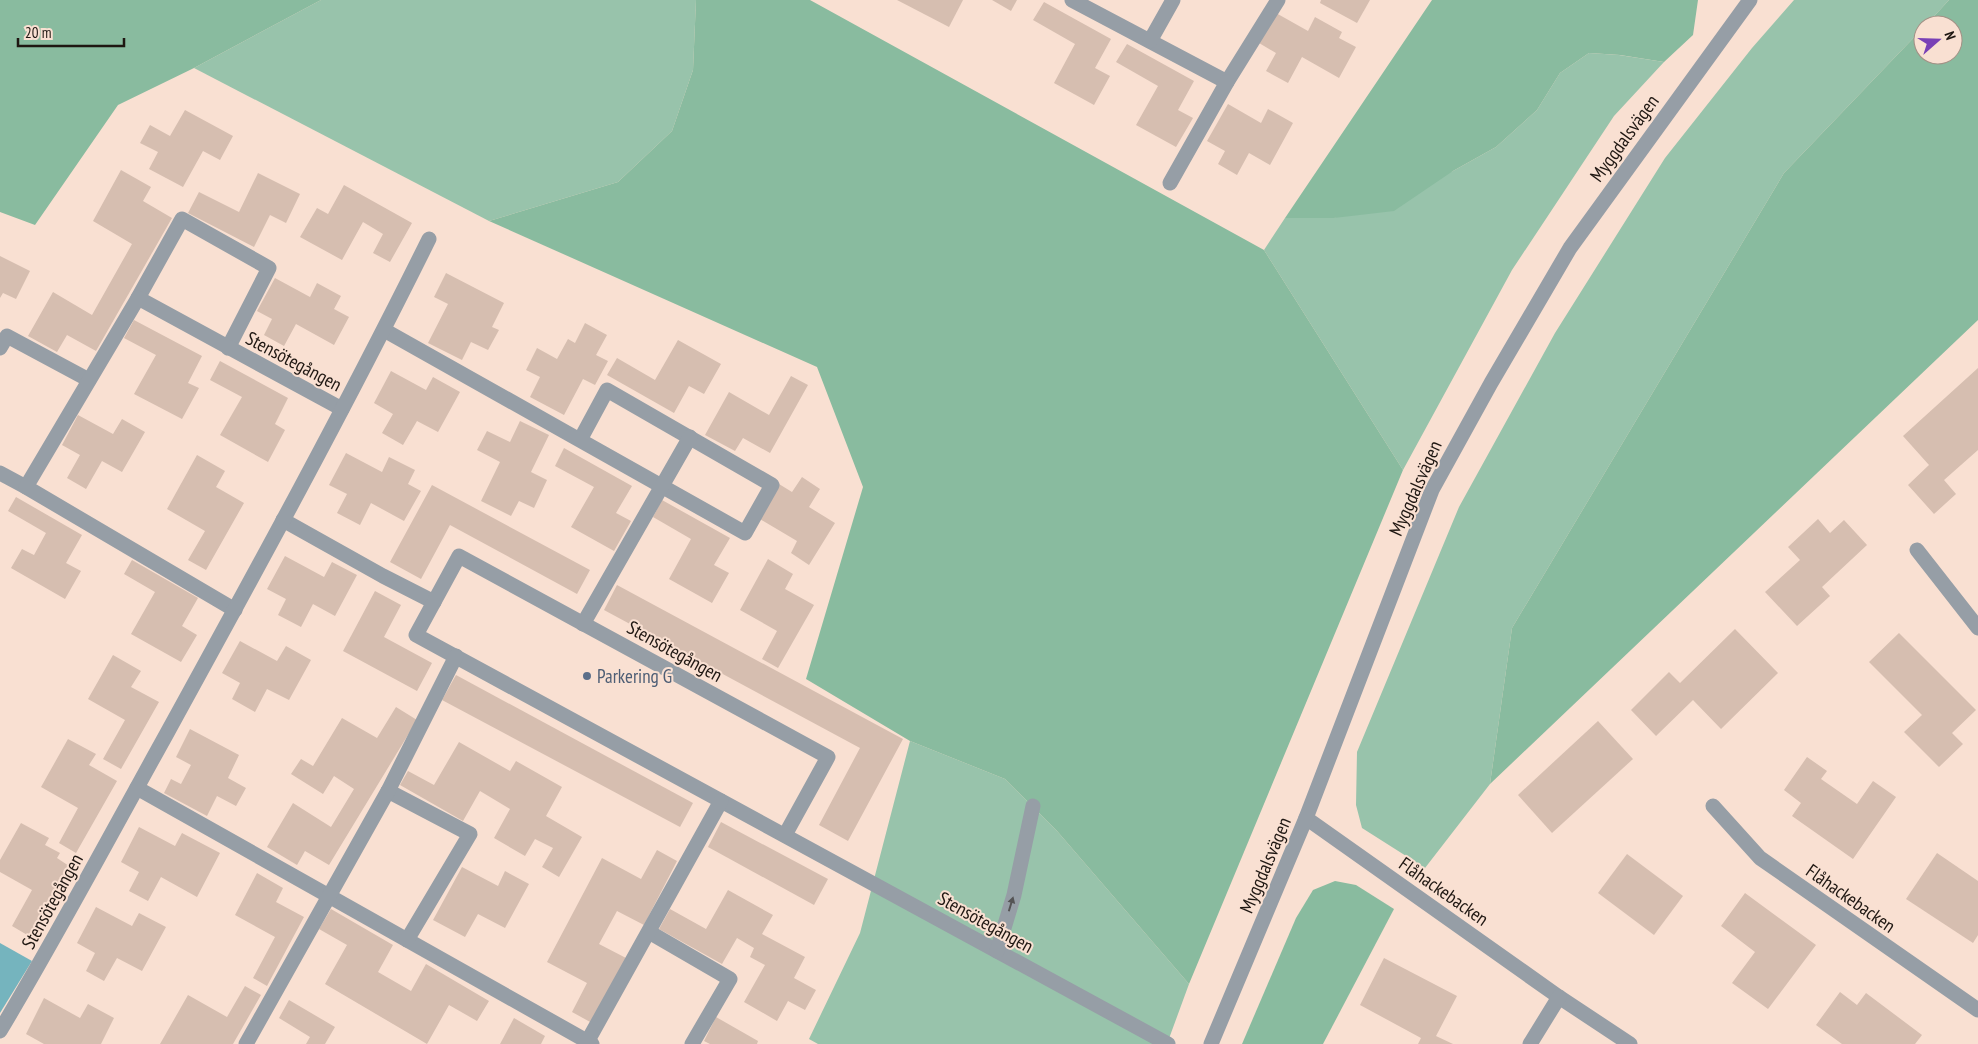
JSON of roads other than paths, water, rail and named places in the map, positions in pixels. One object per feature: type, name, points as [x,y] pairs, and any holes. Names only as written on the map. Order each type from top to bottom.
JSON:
[{"type":"street","points":[[1072,0],[1227,82]]},
{"type":"street","points":[[1150,41],[1173,0]]},
{"type":"street","points":[[1170,183],[1227,82],[1278,0]]},
{"type":"street","name":"Myggdalsvägen","points":[[1212,1044],[1306,818],[1432,490],[1491,383],[1570,248],[1750,0]]},
{"type":"street","name":"Stensötegången","points":[[26,487],[138,298],[182,219],[270,268],[228,348]]},
{"type":"street","name":"Stensötegången","points":[[0,1031],[43,959],[235,610],[384,330],[429,239]]},
{"type":"street","name":"Stensötegången","points":[[138,298],[342,409]]},
{"type":"street","points":[[384,330],[745,533],[772,484],[608,390],[580,440]]},
{"type":"street","points":[[0,348],[7,336],[89,380]]},
{"type":"street","points":[[583,624],[690,437]]},
{"type":"street","points":[[0,474],[26,487],[235,610]]},
{"type":"street","points":[[283,520],[434,602]]},
{"type":"street","points":[[1917,550],[1978,628]]},
{"type":"street","name":"Stensötegången","points":[[785,835],[828,757],[459,556],[416,634],[1168,1044]]},
{"type":"street","points":[[246,1044],[388,791],[456,656]]},
{"type":"street","points":[[136,788],[589,1043],[721,801]]},
{"type":"street","points":[[388,791],[470,834],[407,940]]},
{"type":"street","points":[[997,951],[1014,895],[1033,806]]},
{"type":"street","name":"Flåhackebacken","points":[[1713,806],[1760,858],[1978,1010]]},
{"type":"street","name":"Flåhackebacken","points":[[1306,818],[1559,997],[1630,1044]]},
{"type":"street","points":[[649,932],[730,979],[692,1044]]},
{"type":"street","points":[[1530,1044],[1559,997]]},
{"type":"water","points":[[0,943],[32,961],[0,1013]]},
{"type":"place","name":"Parkering G","points":[[587,676]]}]
